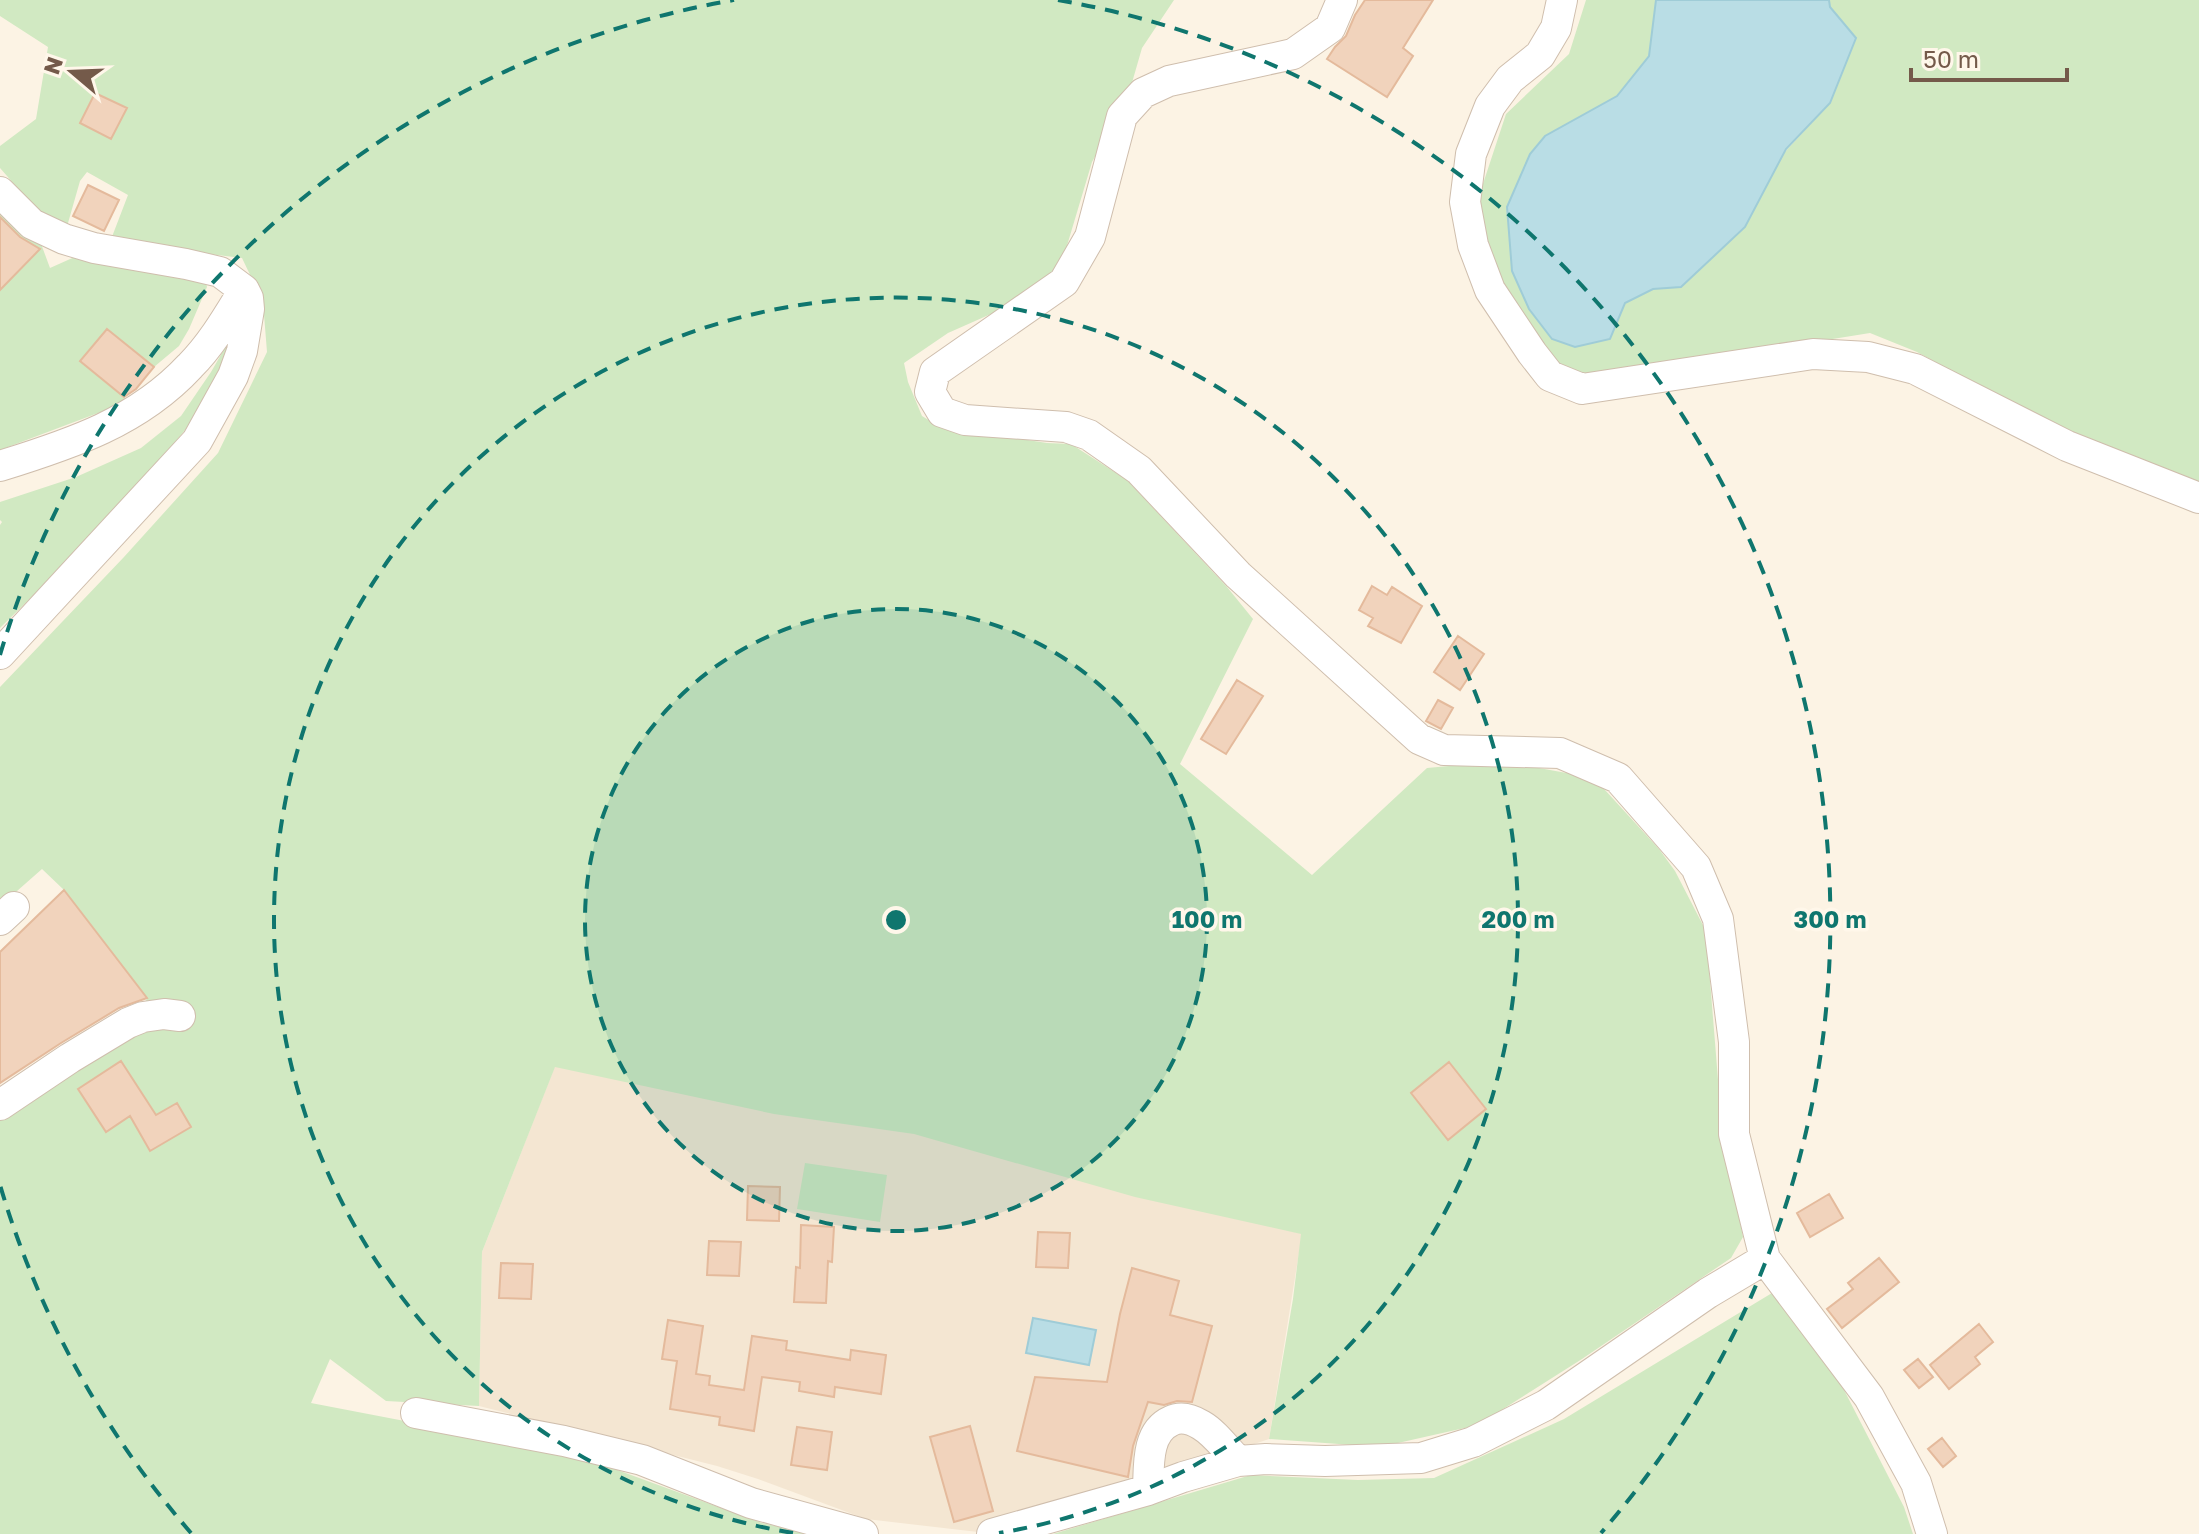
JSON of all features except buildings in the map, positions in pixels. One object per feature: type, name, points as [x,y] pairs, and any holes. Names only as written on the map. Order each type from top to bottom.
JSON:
[{"type":"street","points":[[1342,0],[1330,28],[1293,54],[1169,81],[1143,93],[1122,116],[1090,237],[1064,282],[935,372],[930,392],[942,412],[965,420],[1066,427],[1089,435],[1139,470],[1238,575],[1419,739],[1444,750],[1560,753],[1618,778],[1696,867],[1718,919],[1734,1042],[1734,1134],[1765,1259],[1869,1397],[1916,1483],[1932,1534]]},
{"type":"street","points":[[1562,0],[1556,28],[1540,55],[1510,79],[1490,106],[1471,154],[1465,202],[1473,245],[1490,290],[1550,376],[1582,389],[1813,354],[1868,357],[1915,369],[2067,446],[2199,498]]},
{"type":"street","points":[[0,192],[32,224],[64,239],[94,248],[220,272],[244,290],[249,309],[242,351],[233,376],[197,441],[0,654]]},
{"type":"street","points":[[0,466],[73,443],[141,409],[190,366],[244,290]]},
{"type":"street","points":[[0,1105],[128,1023],[164,1014],[180,1016]]},
{"type":"street","points":[[992,1534],[1238,1461],[1421,1458],[1473,1442],[1546,1405],[1708,1293],[1765,1259]]},
{"type":"street","points":[[416,1413],[564,1441],[642,1460],[751,1503],[863,1534]]},
{"type":"street","points":[[1148,1490],[1153,1440],[1160,1426],[1175,1419],[1190,1419],[1204,1426],[1238,1461]]},
{"type":"shaded area","points":[[555,1066],[912,1130],[1302,1234],[1269,1439],[1130,1486],[978,1532],[866,1519],[717,1466],[479,1406],[482,1252]]},
{"type":"green space","points":[[0,0],[1174,0],[1142,48],[1127,100],[1092,162],[1063,259],[1047,289],[948,333],[904,363],[922,416],[940,427],[1071,444],[1127,480],[1227,587],[1253,619],[1180,764],[1312,875],[1427,768],[1482,763],[1539,768],[1594,778],[1659,849],[1675,871],[1706,931],[1722,1129],[1743,1237],[1731,1258],[1478,1425],[1380,1447],[1269,1439],[1301,1234],[1135,1197],[914,1134],[774,1114],[555,1067],[482,1252],[479,1406],[386,1401],[330,1359],[311,1403],[571,1453],[762,1523],[812,1534],[0,1534],[0,1118],[135,1034],[147,998],[64,890],[42,869],[0,906],[0,687],[218,453],[267,352],[263,302],[242,258],[110,242],[128,195],[87,172],[80,181],[66,230],[43,217],[0,168],[0,146],[36,119],[48,47],[0,16]]},
{"type":"green space","points":[[1586,0],[1656,0],[1649,55],[1618,105],[1518,183],[1507,207],[1575,347],[1587,343],[1624,303],[1653,289],[1681,287],[1745,227],[1783,154],[1830,103],[1856,38],[1830,7],[1829,0],[2199,0],[2199,483],[2075,438],[1917,352],[1870,333],[1585,379],[1562,370],[1495,280],[1478,199],[1506,114],[1569,54]]},
{"type":"green space","points":[[0,201],[40,241],[50,268],[88,251],[204,274],[207,287],[179,346],[154,367],[107,329],[81,361],[127,400],[0,450]]},
{"type":"green space","points":[[238,325],[216,381],[194,419],[118,512],[0,628],[0,502],[76,477],[141,448],[181,416]]},
{"type":"green space","points":[[805,1163],[887,1175],[880,1222],[797,1209]]},
{"type":"green space","points":[[1772,1293],[1841,1384],[1904,1507],[1913,1534],[1053,1534],[1251,1475],[1358,1480],[1434,1478],[1564,1419]]},
{"type":"water","points":[[1656,0],[1829,0],[1830,7],[1856,38],[1830,103],[1786,149],[1745,227],[1681,287],[1653,289],[1625,303],[1610,339],[1575,347],[1552,339],[1529,309],[1512,271],[1507,207],[1530,154],[1545,136],[1617,96],[1649,56]]},
{"type":"water","points":[[1033,1318],[1096,1330],[1089,1365],[1026,1353]]}]
